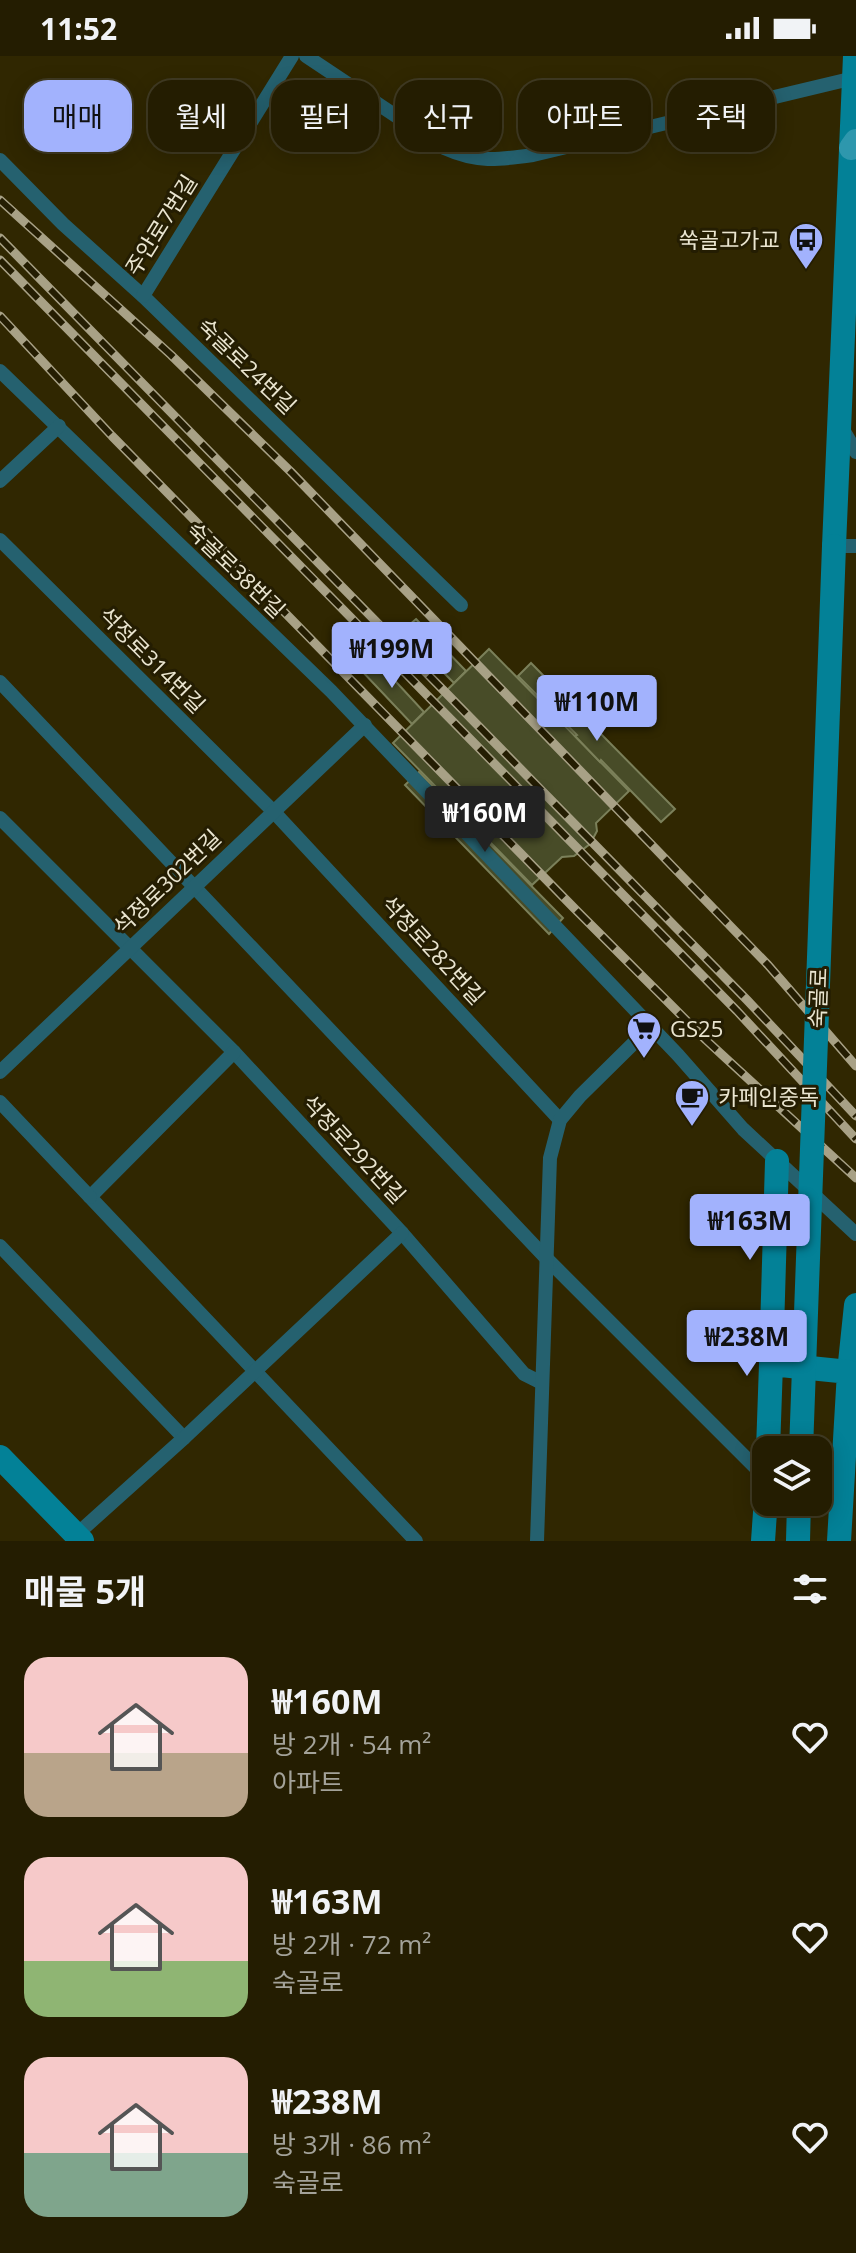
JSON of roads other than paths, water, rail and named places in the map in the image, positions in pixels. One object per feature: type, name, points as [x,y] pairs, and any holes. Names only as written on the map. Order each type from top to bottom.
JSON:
[{"type":"main road","name":"숙골로","points":[[802,1436],[845,546],[839,423],[854,145],[855,67]]},
{"type":"main road","points":[[768,1436],[777,1161]]},
{"type":"main road","points":[[839,1541],[856,1305]]},
{"type":"main road","points":[[771,1364],[849,1372]]},
{"type":"main road","points":[[0,1457],[79,1538]]},
{"type":"main road","points":[[763,1541],[765,1516]]},
{"type":"main road","points":[[798,1541],[799,1516]]},
{"type":"lane","name":"주안로7번길","points":[[143,296],[292,56]]},
{"type":"lane","points":[[306,56],[444,148],[466,158],[494,161],[533,155],[855,67]]},
{"type":"lane","name":"숙골로24번길","points":[[0,160],[461,605]]},
{"type":"lane","name":"숙골로38번길","points":[[0,371],[365,725],[743,1129],[856,1234]]},
{"type":"lane","points":[[839,423],[856,452]]},
{"type":"lane","points":[[0,481],[59,426]]},
{"type":"lane","name":"석정로314번길","points":[[0,540],[273,811]]},
{"type":"lane","points":[[0,682],[546,1258],[752,1464]]},
{"type":"lane","name":"석정로302번길","points":[[0,1072],[365,725]]},
{"type":"lane","name":"석정로282번길","points":[[273,811],[560,1120]]},
{"type":"lane","name":"석정로292번길","points":[[0,818],[234,1052],[402,1233],[79,1538]]},
{"type":"lane","points":[[537,1541],[550,1158],[560,1120],[650,1027]]},
{"type":"lane","points":[[90,1197],[234,1052]]},
{"type":"lane","points":[[0,1102],[416,1541]]},
{"type":"lane","points":[[402,1233],[524,1374],[542,1383]]},
{"type":"lane","points":[[0,1246],[184,1438]]},
{"type":"railway","points":[[0,200],[171,355],[291,472],[768,965],[856,1066]]},
{"type":"railway","points":[[0,238],[747,1000],[856,1116]]},
{"type":"railway","points":[[0,260],[737,1011],[856,1139]]},
{"type":"railway","points":[[0,316],[112,436],[575,909],[706,1040],[856,1178]]},
{"type":"place","name":"쑥골고가교","points":[[806,271]]},
{"type":"place","name":"GS25","points":[[644,1060]]},
{"type":"place","name":"카페인중독","points":[[692,1128]]}]
